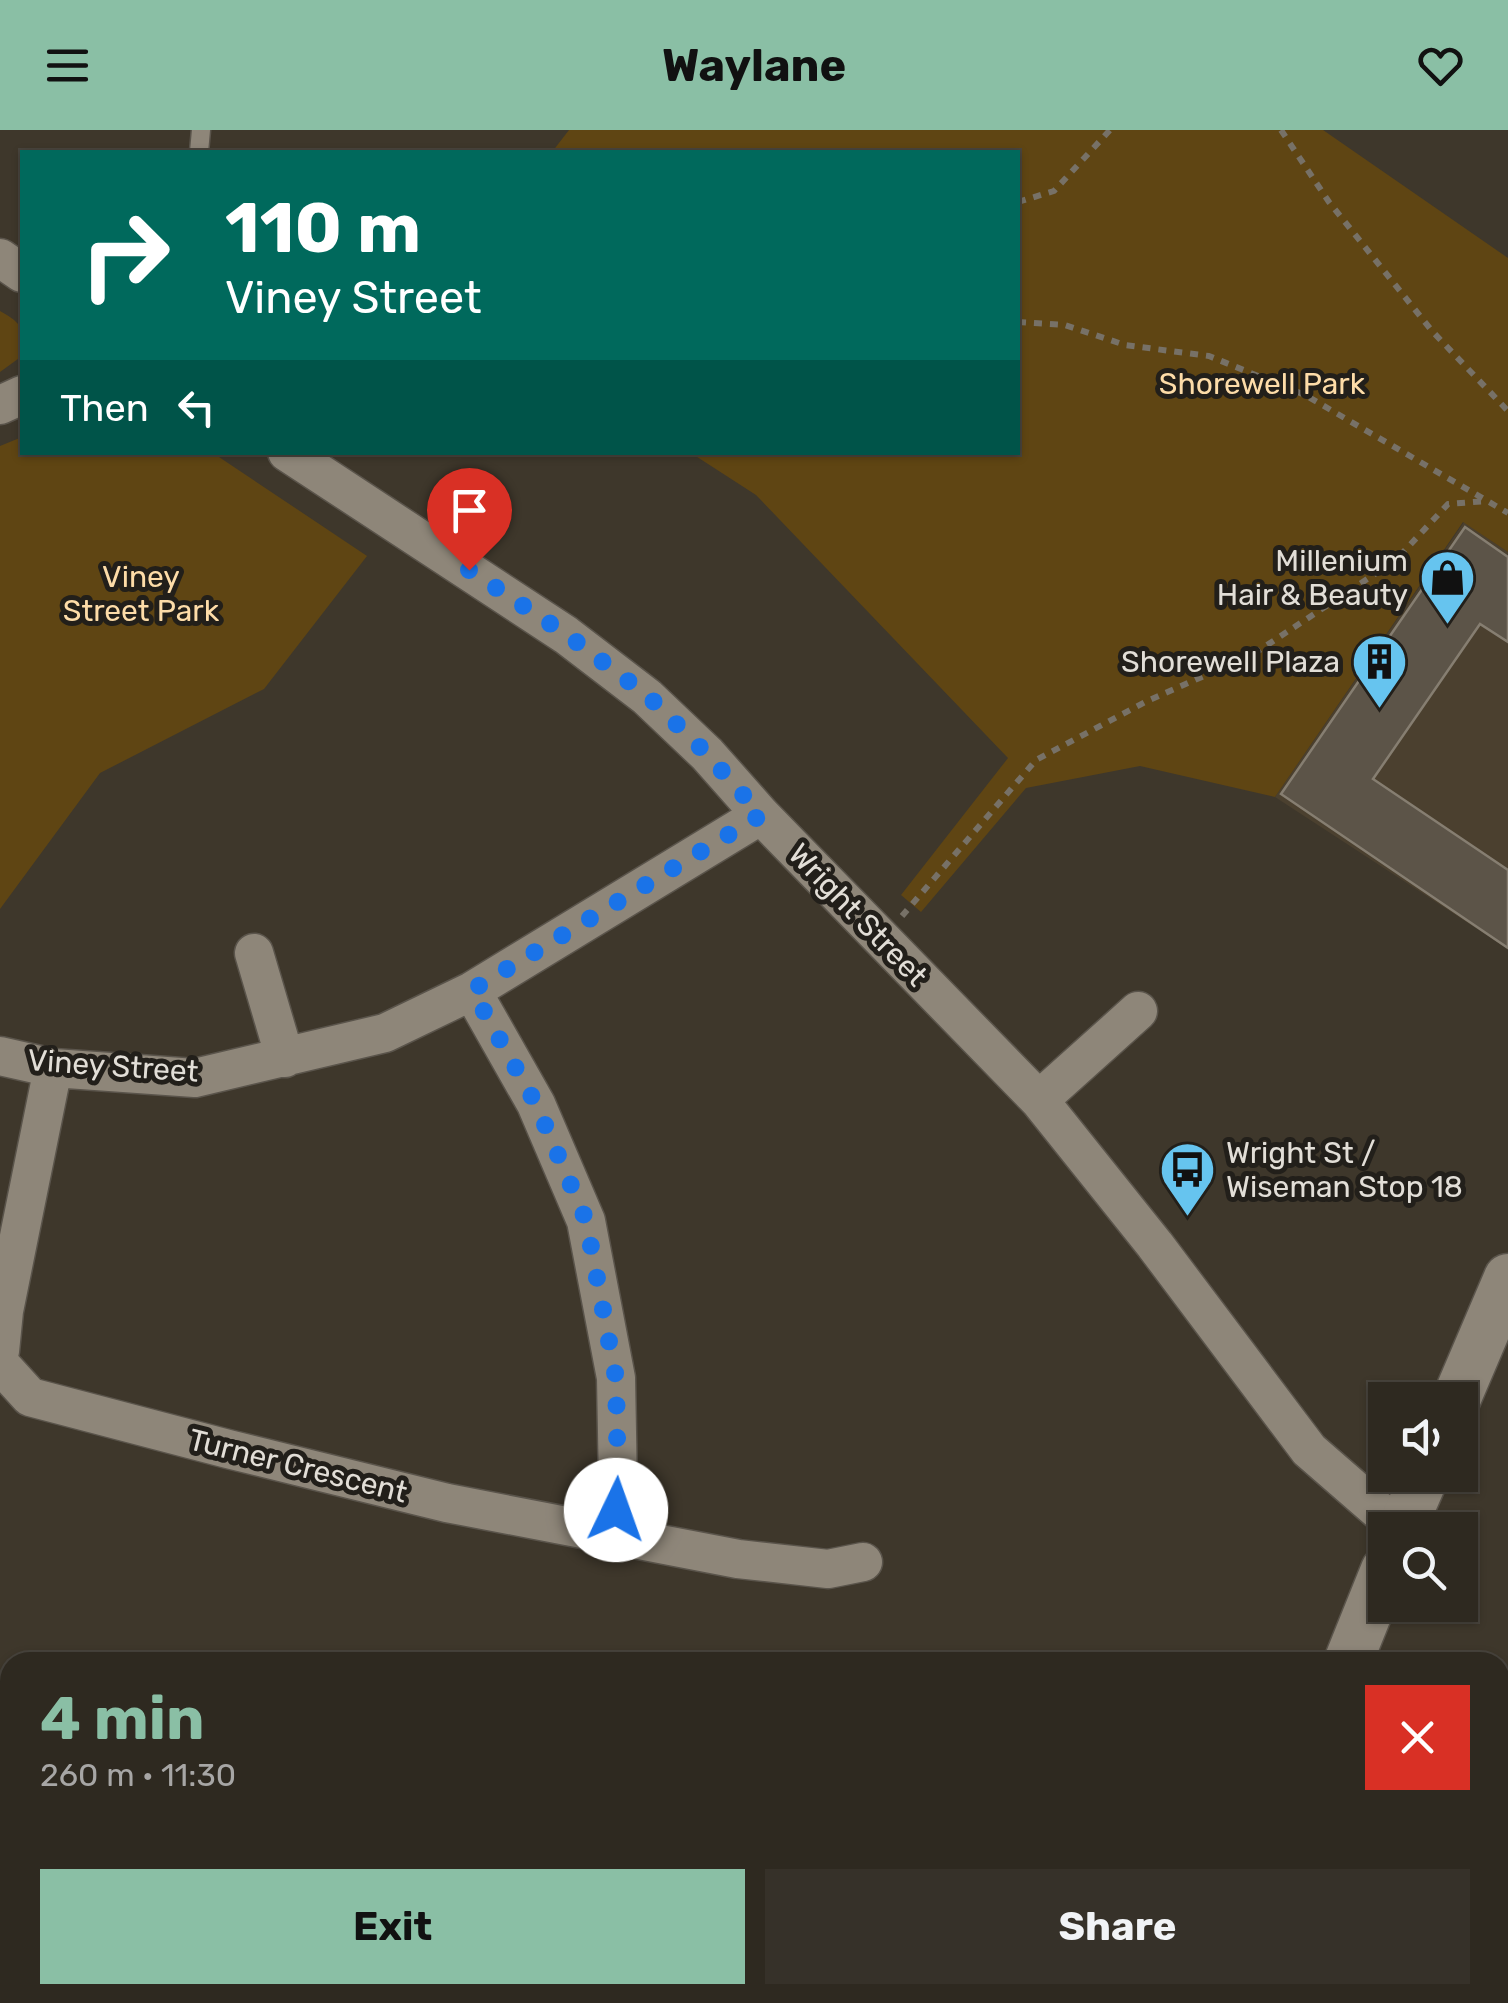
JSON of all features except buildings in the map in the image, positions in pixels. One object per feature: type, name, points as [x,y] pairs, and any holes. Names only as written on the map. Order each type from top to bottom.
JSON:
[{"type":"street","name":"Wright Street","points":[[292,455],[498,588],[648,696],[1039,1100],[1309,1450],[1381,1512]]},
{"type":"street","name":"Viney Street","points":[[0,1056],[53,1068],[195,1078],[385,1033],[472,990],[761,815]]},
{"type":"street","points":[[254,953],[286,1058]]},
{"type":"street","points":[[472,990],[536,1104],[586,1220],[616,1378],[618,1486],[613,1533]]},
{"type":"street","points":[[1039,1100],[1138,1011]]},
{"type":"street","points":[[0,1351],[4,1311],[53,1068]]},
{"type":"street","points":[[1464,1382],[1508,1278]]},
{"type":"street","name":"Turner Crescent","points":[[0,1364],[30,1397],[447,1503],[738,1558],[828,1569],[863,1562]]},
{"type":"street","points":[[1352,1652],[1368,1612]]},
{"type":"path","points":[[1020,201],[1054,191],[1110,130]]},
{"type":"path","points":[[1281,130],[1329,202],[1432,331],[1508,411]]},
{"type":"path","points":[[1020,322],[1065,325],[1125,345],[1208,356],[1305,395],[1508,513]]},
{"type":"path","points":[[881,940],[1036,760],[1147,701],[1252,655],[1396,560],[1448,504],[1486,501]]},
{"type":"shaded area","name":"Shorewell Plaza","points":[[1464,522],[1508,552],[1508,949],[1275,797]]},
{"type":"green space","name":"Shorewell Park","points":[[569,130],[1323,130],[1508,258],[1508,552],[1463,522],[1275,797],[1140,766],[1026,788],[921,912],[901,895],[1008,758],[756,495],[694,455],[1020,455],[1020,150],[554,150]]},
{"type":"green space","points":[[0,311],[20,327],[20,357],[0,372]]},
{"type":"green space","name":"Viney Street Park","points":[[20,438],[20,455],[216,455],[367,556],[264,689],[100,773],[0,909],[0,446]]},
{"type":"place","name":"Millenium Hair & Beauty","points":[[1447,627]]},
{"type":"place","name":"Shorewell Plaza","points":[[1379,711]]},
{"type":"place","name":"Wright St / Wiseman Stop 18","points":[[1187,1219]]},
{"type":"route","points":[[469,570],[566,634],[648,696],[761,815],[472,990],[536,1104],[586,1220],[616,1378],[616,1510]]}]
